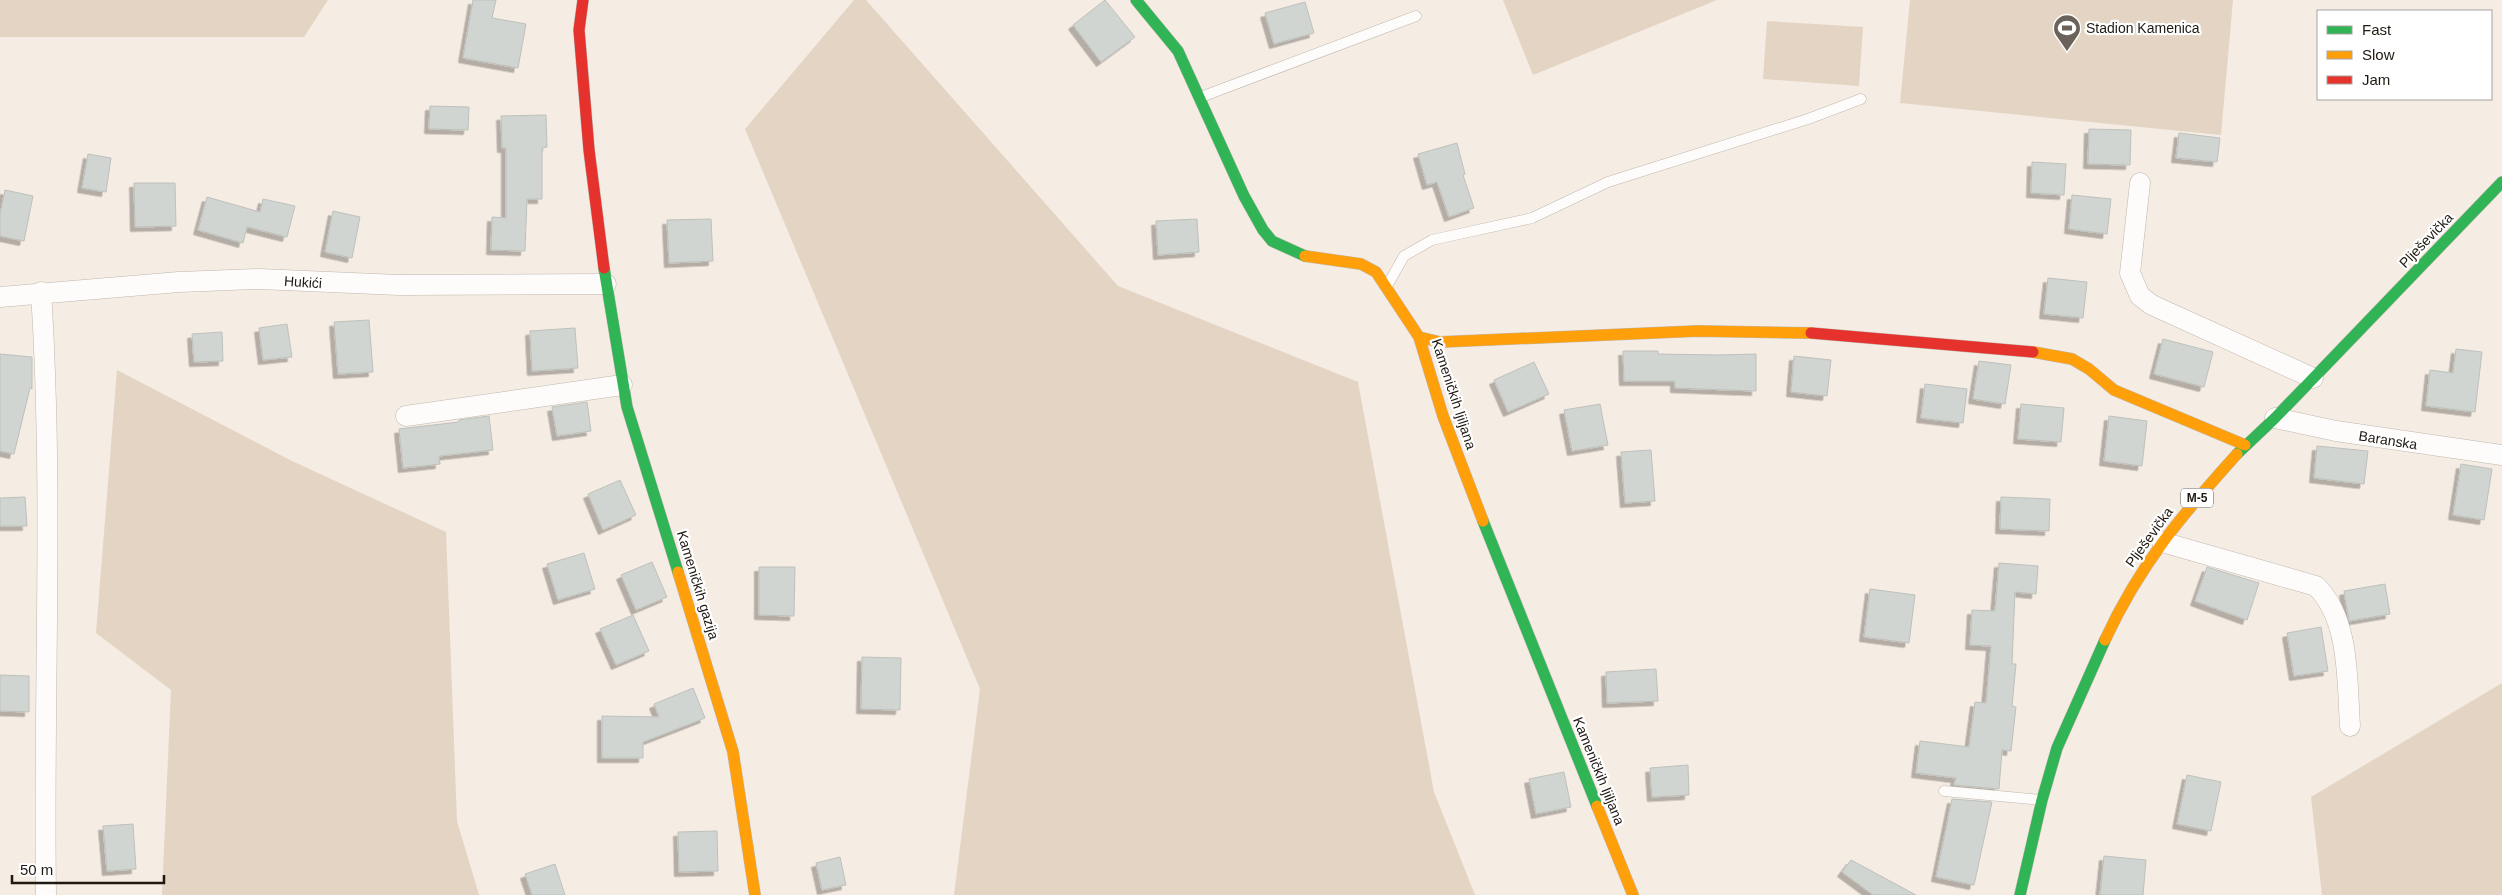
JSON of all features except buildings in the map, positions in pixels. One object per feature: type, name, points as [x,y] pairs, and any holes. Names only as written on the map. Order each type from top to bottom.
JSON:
[{"type":"street","name":"Kameničkih gazija","points":[[583,0],[579,30],[589,150],[606,284],[622,385],[627,407],[733,752],[755,895]]},
{"type":"street","name":"Kameničkih ljiljana","points":[[1136,0],[1178,51],[1244,196],[1263,230],[1272,241],[1296,254],[1315,259],[1361,264],[1376,272],[1419,337],[1444,416],[1477,506],[1633,895]]},
{"type":"street","name":"Plješevička","points":[[2020,895],[2042,800],[2057,748],[2121,606],[2149,559],[2189,507],[2245,445],[2275,418],[2502,182]]},
{"type":"street","points":[[2140,183],[2130,273],[2140,296],[2152,305],[2313,378]]},
{"type":"street","name":"Hukići","points":[[0,297],[41,292],[179,282],[259,279],[399,286],[606,284]]},
{"type":"street","points":[[41,292],[46,369],[49,630],[46,895]]},
{"type":"street","points":[[1419,337],[1440,342],[1698,330],[1827,333],[2054,354],[2072,359],[2089,369],[2114,390],[2245,445]]},
{"type":"street","points":[[406,416],[622,385]]},
{"type":"street","name":"Baranska","points":[[2275,418],[2336,431],[2502,456]]},
{"type":"street","points":[[2162,542],[2316,586],[2327,596],[2338,618],[2347,673],[2350,726]]},
{"type":"lane","points":[[1200,97],[1416,16]]},
{"type":"lane","points":[[1387,286],[1404,256],[1432,240],[1532,218],[1608,182],[1808,119],[1861,99]]},
{"type":"lane","points":[[1944,791],[2042,800]]},
{"type":"shaded area","points":[[0,0],[328,0],[304,37],[0,37]]},
{"type":"shaded area","points":[[854,0],[866,0],[1118,286],[1358,382],[1434,792],[1475,895],[954,895],[980,689],[745,129]]},
{"type":"shaded area","points":[[1503,0],[1717,0],[1533,75]]},
{"type":"shaded area","name":"Stadion Kamenica","points":[[1910,0],[2233,0],[2221,135],[1900,103]]},
{"type":"shaded area","points":[[1767,21],[1863,27],[1859,86],[1763,79]]},
{"type":"shaded area","points":[[117,370],[292,461],[446,532],[457,821],[479,895],[162,895],[171,690],[96,633]]},
{"type":"shaded area","points":[[2502,683],[2502,895],[2322,895],[2311,797]]},
{"type":"traffic: fast","points":[[1136,0],[1178,51],[1244,196],[1263,230],[1272,241],[1305,256]]},
{"type":"traffic: fast","points":[[2237,454],[2275,418],[2502,182]]},
{"type":"traffic: fast","points":[[604,268],[627,407],[678,572]]},
{"type":"traffic: fast","points":[[1483,521],[1597,806]]},
{"type":"traffic: fast","points":[[2020,895],[2042,800],[2057,748],[2105,640]]},
{"type":"traffic: slow","points":[[1305,256],[1361,264],[1376,272],[1419,337],[1443,416],[1483,521]]},
{"type":"traffic: slow","points":[[1419,337],[1440,342],[1698,331],[1811,333]]},
{"type":"traffic: slow","points":[[2033,352],[2072,359],[2089,369],[2114,390],[2245,445]]},
{"type":"traffic: slow","points":[[2105,640],[2133,587],[2164,541],[2198,498],[2237,454]]},
{"type":"traffic: slow","points":[[678,572],[733,752],[755,895]]},
{"type":"traffic: slow","points":[[1597,806],[1633,895]]},
{"type":"traffic: jam","points":[[583,0],[579,30],[589,150],[604,268]]},
{"type":"traffic: jam","points":[[1811,333],[2033,352]]},
{"type":"place","name":"Stadion Kamenica","points":[[2067,52]]}]
